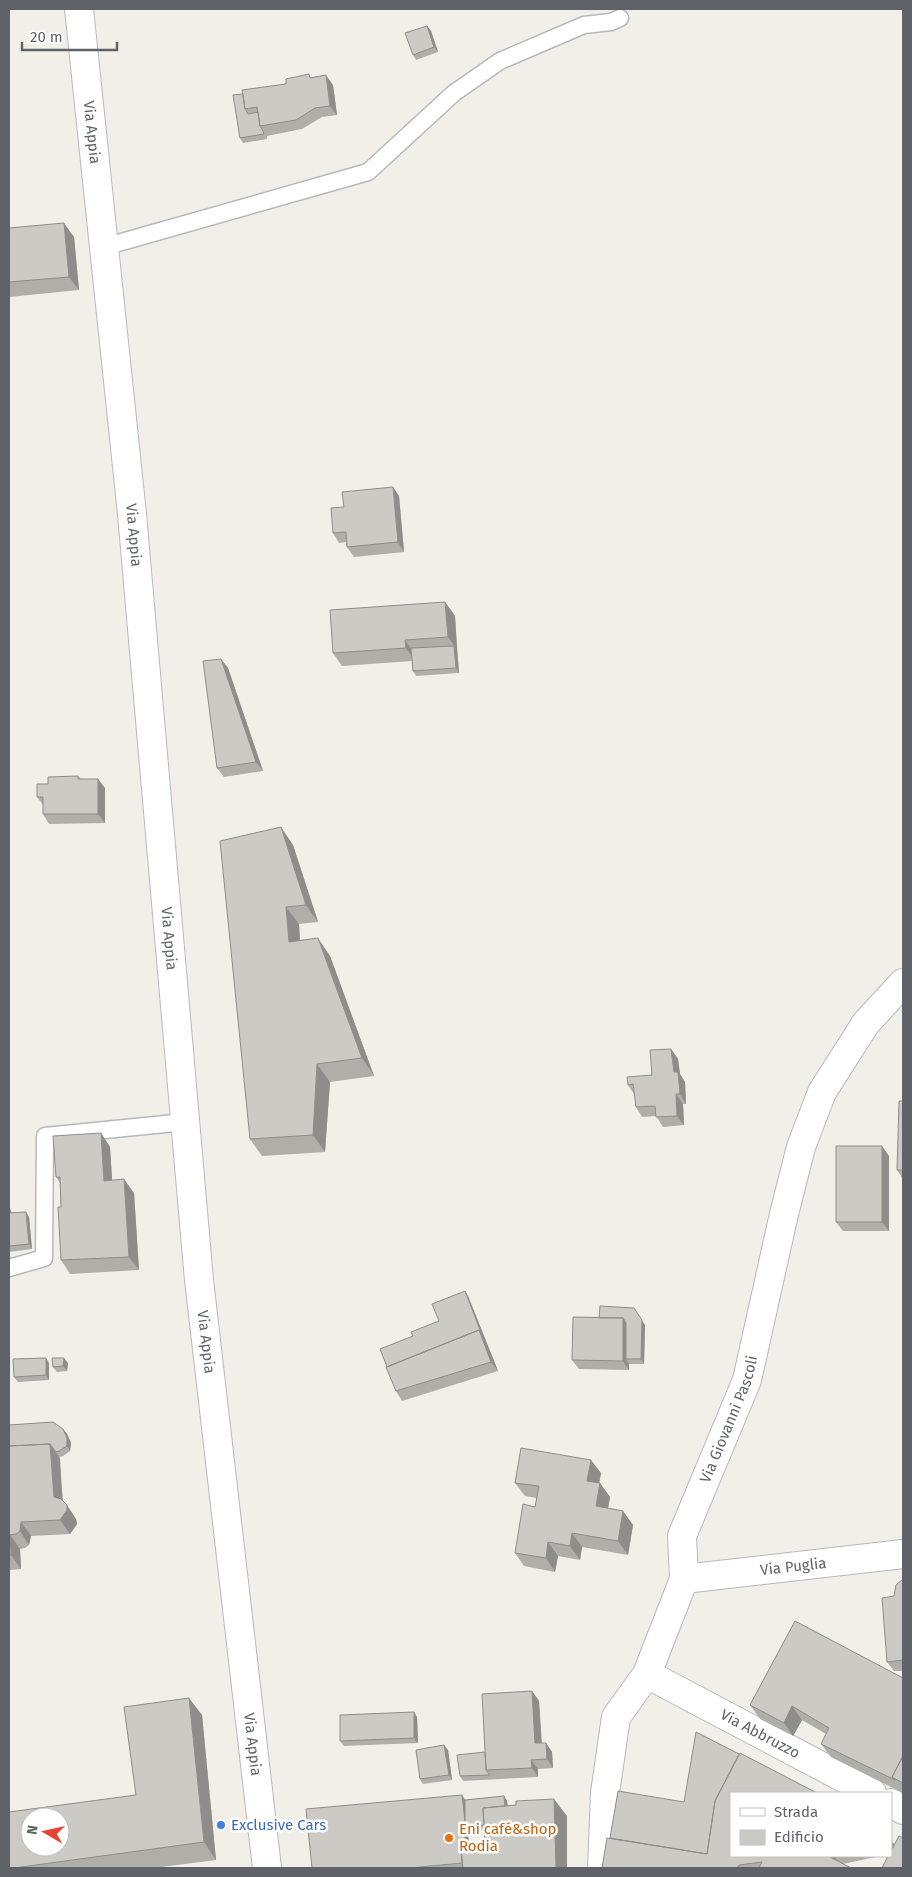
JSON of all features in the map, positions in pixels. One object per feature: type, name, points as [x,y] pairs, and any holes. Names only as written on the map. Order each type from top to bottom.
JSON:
[{"type":"main road","name":"Via Appia","points":[[79,9],[132,514],[199,1280],[267,1868]]},
{"type":"main road","name":"Via Giovanni Pascoli","points":[[602,1868],[605,1793],[616,1717],[647,1674],[684,1580],[682,1536],[747,1380],[801,1147],[822,1092],[866,1023],[903,983]]},
{"type":"main road","name":"Via Puglia","points":[[684,1580],[903,1554]]},
{"type":"main road","name":"Via Abbruzzo","points":[[647,1674],[870,1792]]},
{"type":"main road","points":[[892,1804],[903,1810]]},
{"type":"lane","points":[[104,247],[368,172],[454,94],[500,61],[584,25],[611,22],[620,18]]},
{"type":"lane","points":[[9,1268],[44,1258],[45,1136],[185,1122]]},
{"type":"building","points":[[427,26],[434,47],[413,55],[405,33]]},
{"type":"building","points":[[309,74],[310,78],[326,75],[330,106],[315,108],[296,120],[260,126],[257,107],[245,109],[242,90],[286,84],[286,79]]},
{"type":"building","points":[[243,94],[245,109],[248,114],[258,112],[260,126],[264,134],[240,138],[233,95]]},
{"type":"building","points":[[64,223],[69,277],[9,282],[9,228]]},
{"type":"building","points":[[393,487],[398,542],[347,547],[346,532],[333,533],[331,508],[344,507],[342,492]]},
{"type":"building","points":[[445,602],[448,637],[405,640],[406,648],[333,653],[330,610]]},
{"type":"building","points":[[454,646],[456,668],[413,671],[411,648]]},
{"type":"building","points":[[221,659],[256,762],[217,768],[203,661]]},
{"type":"building","points":[[78,776],[78,779],[98,779],[98,814],[43,814],[43,797],[37,797],[37,784],[48,784],[48,777]]},
{"type":"building","points":[[281,827],[306,905],[286,907],[289,942],[318,938],[362,1058],[317,1064],[313,1135],[250,1139],[220,841]]},
{"type":"building","points":[[671,1049],[674,1072],[678,1072],[680,1094],[676,1094],[677,1116],[656,1117],[655,1106],[636,1107],[633,1084],[628,1085],[627,1077],[652,1075],[650,1050]]},
{"type":"building","points":[[899,1101],[903,1101],[903,1170],[897,1170]]},
{"type":"building","points":[[101,1133],[104,1181],[124,1179],[129,1257],[61,1260],[58,1207],[61,1207],[60,1177],[56,1177],[53,1136]]},
{"type":"building","points":[[836,1146],[882,1146],[882,1222],[836,1222]]},
{"type":"building","points":[[26,1212],[29,1244],[9,1246],[9,1213]]},
{"type":"building","points":[[465,1291],[482,1335],[479,1330],[387,1367],[380,1349],[413,1336],[411,1332],[439,1321],[432,1304]]},
{"type":"building","points":[[600,1306],[634,1308],[642,1320],[641,1359],[626,1359],[626,1323],[623,1318],[599,1318]]},
{"type":"building","points":[[573,1317],[623,1318],[623,1361],[572,1360]]},
{"type":"building","points":[[479,1330],[491,1362],[396,1391],[386,1367]]},
{"type":"building","points":[[46,1358],[46,1375],[14,1377],[13,1359]]},
{"type":"building","points":[[52,1358],[64,1358],[63,1366],[53,1367]]},
{"type":"building","points":[[53,1422],[63,1429],[67,1438],[67,1446],[59,1451],[56,1452],[50,1444],[9,1446],[9,1425]]},
{"type":"building","points":[[50,1444],[54,1497],[61,1499],[67,1505],[67,1510],[60,1520],[21,1522],[20,1531],[10,1535],[11,1555],[9,1555],[9,1446]]},
{"type":"building","points":[[521,1448],[591,1460],[587,1481],[600,1483],[596,1506],[623,1511],[618,1541],[572,1533],[570,1546],[548,1542],[546,1558],[515,1553],[523,1504],[535,1507],[539,1486],[515,1483]]},
{"type":"building","points":[[902,1580],[903,1660],[887,1662],[882,1598],[894,1596],[896,1585]]},
{"type":"building","points":[[795,1621],[903,1678],[903,1756],[892,1777],[895,1780],[821,1744],[829,1728],[792,1706],[784,1723],[750,1705]]},
{"type":"building","points":[[532,1691],[535,1743],[546,1743],[547,1759],[531,1760],[532,1768],[486,1770],[482,1694]]},
{"type":"building","points":[[189,1698],[204,1842],[9,1868],[9,1812],[20,1811],[20,1857],[70,1857],[70,1807],[46,1807],[136,1795],[124,1707]]},
{"type":"building","points":[[414,1712],[414,1738],[340,1741],[340,1715]]},
{"type":"building","points":[[696,1732],[739,1754],[715,1801],[707,1854],[610,1838],[618,1791],[684,1802]]},
{"type":"building","points":[[444,1745],[449,1775],[420,1779],[416,1750]]},
{"type":"building","points":[[485,1752],[486,1770],[490,1775],[460,1776],[457,1755]]},
{"type":"building","points":[[740,1753],[815,1792],[730,1792],[730,1857],[830,1857],[851,1868],[759,1868],[762,1862],[739,1865],[737,1868],[602,1868],[607,1838],[707,1854],[715,1801]]},
{"type":"building","points":[[903,1756],[903,1783],[892,1777]]},
{"type":"building","points":[[462,1795],[465,1821],[465,1800],[504,1796],[505,1806],[483,1808],[484,1825],[464,1827],[466,1848],[461,1848],[462,1863],[409,1868],[312,1868],[306,1809]]},
{"type":"building","points":[[554,1799],[556,1868],[463,1868],[461,1848],[485,1847],[483,1808],[516,1805],[516,1801]]},
{"type":"building","points":[[899,1836],[903,1838],[903,1868],[882,1868],[888,1857],[892,1857],[892,1849]]},
{"type":"place","name":"Exclusive Cars","points":[[221,1825]]},
{"type":"place","name":"Eni café&shop Rodia","points":[[449,1838]]}]
